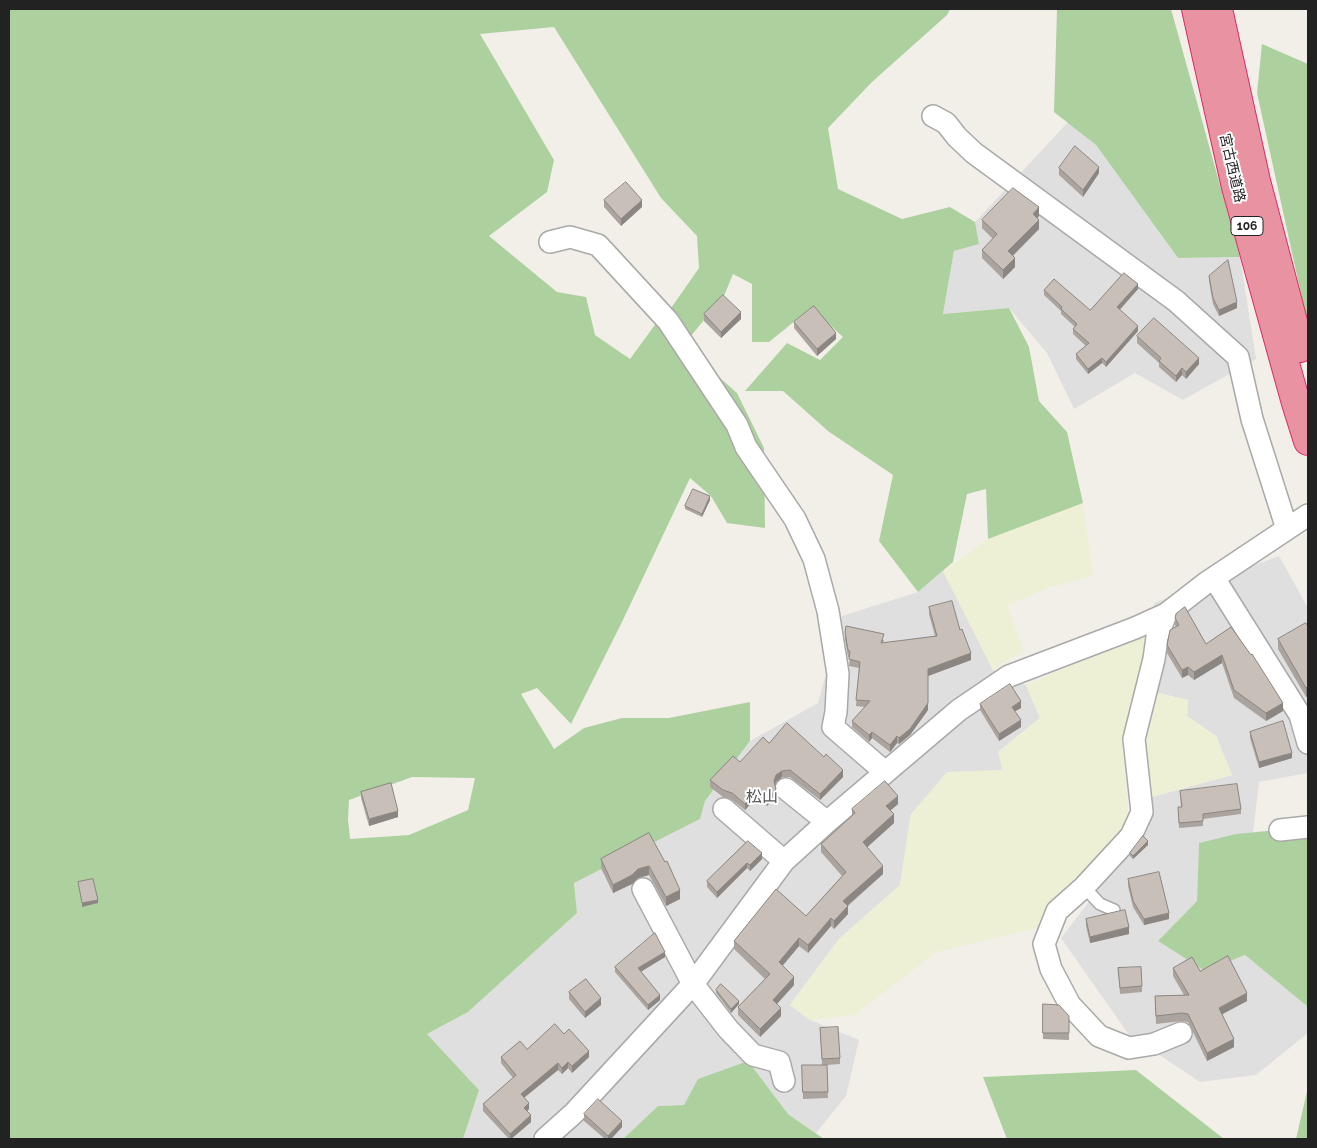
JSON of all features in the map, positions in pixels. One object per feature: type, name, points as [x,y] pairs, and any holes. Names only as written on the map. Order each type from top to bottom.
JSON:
[{"type":"highway","name":"宮古西道路","points":[[1196,9],[1236,187],[1308,441]]},
{"type":"highway","name":"宮古西道路","points":[[1218,9],[1256,181],[1308,380]]},
{"type":"street","points":[[933,116],[946,123],[957,137],[974,153],[1176,301],[1238,357],[1252,419],[1287,529]]},
{"type":"street","points":[[550,242],[570,237],[598,245],[668,321],[737,424],[746,447],[795,519],[814,558],[828,611],[838,674],[836,712],[833,727],[885,772]]},
{"type":"street","points":[[545,1139],[574,1113],[693,984],[784,861],[959,710],[1009,676],[1135,628],[1166,614],[1214,578],[1308,515]]},
{"type":"street","points":[[1214,578],[1300,715],[1308,743]]},
{"type":"street","points":[[1166,614],[1158,636],[1134,739],[1142,812],[1130,836],[1084,888],[1057,911],[1044,944],[1051,969],[1070,1004],[1099,1036],[1129,1048],[1154,1044],[1181,1033]]},
{"type":"street","points":[[786,789],[827,822]]},
{"type":"street","points":[[724,809],[784,861]]},
{"type":"street","points":[[1280,830],[1308,827]]},
{"type":"street","points":[[643,889],[693,984],[728,1028],[753,1055],[780,1062],[784,1081]]},
{"type":"lane","points":[[1084,888],[1100,904],[1114,910]]},
{"type":"shaded area","points":[[1068,122],[1096,145],[1178,258],[1240,257],[1256,359],[1183,400],[1135,373],[1074,409],[1047,353],[1009,308],[943,314],[954,251],[979,244],[975,222]]},
{"type":"shaded area","points":[[1279,556],[1308,608],[1308,773],[1259,782],[1253,833],[1199,843],[1197,901],[1158,941],[1205,971],[1245,955],[1308,1007],[1308,1033],[1256,1075],[1200,1082],[1129,1035],[1061,938],[1112,872],[1151,797],[1232,775],[1216,736],[1187,716],[1188,700],[1158,693],[1154,603]]},
{"type":"shaded area","points":[[943,571],[993,670],[1026,685],[1040,718],[998,752],[1003,771],[911,814],[900,885],[839,939],[790,1005],[810,1020],[859,1040],[846,1096],[816,1133],[788,1114],[748,1061],[684,1105],[658,1106],[623,1139],[463,1139],[479,1090],[427,1034],[468,1012],[577,913],[574,883],[700,819],[705,801],[750,741],[818,703],[842,616],[918,592]]},
{"type":"green space","points":[[9,9],[950,9],[947,15],[872,82],[828,128],[838,189],[902,219],[950,207],[975,222],[979,244],[954,251],[943,314],[1009,308],[1029,347],[1039,401],[1067,432],[1083,503],[988,539],[986,489],[967,494],[953,562],[918,592],[879,541],[893,475],[828,431],[783,391],[745,391],[787,343],[820,360],[843,337],[811,308],[769,342],[752,342],[752,284],[733,274],[724,296],[690,337],[669,311],[699,268],[697,236],[661,198],[554,27],[480,34],[554,160],[547,192],[489,236],[557,292],[586,297],[595,335],[630,359],[657,322],[737,393],[764,448],[765,528],[727,523],[711,496],[690,478],[571,724],[537,688],[521,694],[554,749],[584,728],[622,718],[669,718],[750,702],[750,741],[705,801],[700,819],[574,883],[577,913],[468,1012],[427,1034],[479,1090],[463,1139],[9,1139]],"holes":[[[412,777],[475,778],[468,810],[409,835],[350,839],[349,800]]]},
{"type":"green space","points":[[1057,9],[1171,9],[1240,257],[1178,258],[1096,145],[1054,112]]},
{"type":"green space","points":[[1262,44],[1308,64],[1307,321],[1257,93]]},
{"type":"green space","points":[[1083,503],[1093,576],[1048,588],[1007,606],[1024,650],[993,670],[943,571],[988,539]]},
{"type":"green space","points":[[1150,632],[1122,745],[1129,820],[1084,870],[1037,928],[937,952],[854,1015],[810,1020],[790,1005],[839,939],[900,885],[911,814],[947,772],[1003,770],[998,752],[1040,718],[1026,685]]},
{"type":"green space","points":[[1158,693],[1188,700],[1187,716],[1216,736],[1232,775],[1151,797],[1145,747]]},
{"type":"green space","points":[[1308,827],[1308,1007],[1245,955],[1205,971],[1158,941],[1197,901],[1199,843],[1236,834]]},
{"type":"green space","points":[[748,1061],[788,1114],[824,1139],[623,1139],[658,1106],[684,1105],[698,1079]]},
{"type":"green space","points":[[1136,1070],[1224,1139],[1007,1139],[983,1077]]},
{"type":"green space","points":[[1308,1087],[1308,1139],[1296,1139]]},
{"type":"building","points":[[1075,146],[1099,167],[1083,190],[1059,168]]},
{"type":"building","points":[[626,182],[642,200],[621,219],[604,200]]},
{"type":"building","points":[[1013,188],[1039,207],[1033,214],[1039,220],[1008,251],[1015,258],[1003,270],[982,250],[997,234],[982,220]]},
{"type":"building","points":[[1228,260],[1237,302],[1219,310],[1213,298],[1209,276]]},
{"type":"building","points":[[1124,273],[1138,284],[1117,307],[1138,326],[1106,362],[1102,358],[1088,369],[1076,354],[1089,343],[1073,329],[1077,324],[1044,290],[1054,279],[1090,310]]},
{"type":"building","points":[[723,295],[741,312],[721,332],[704,314]]},
{"type":"building","points":[[814,306],[836,333],[817,349],[794,322]]},
{"type":"building","points":[[1154,318],[1199,358],[1186,372],[1182,368],[1176,376],[1159,361],[1161,358],[1137,336]]},
{"type":"building","points":[[693,489],[710,496],[702,514],[685,506]]},
{"type":"building","points":[[952,601],[960,630],[962,629],[971,653],[928,669],[928,703],[910,729],[899,738],[897,736],[890,745],[872,732],[869,735],[852,721],[870,701],[856,700],[860,662],[849,659],[850,651],[848,650],[845,632],[846,626],[884,634],[881,643],[937,636],[929,607]]},
{"type":"building","points":[[1185,607],[1206,644],[1231,627],[1252,654],[1283,703],[1266,713],[1234,690],[1222,655],[1194,672],[1188,667],[1182,670],[1167,645],[1170,630],[1179,625],[1175,618],[1176,614]]},
{"type":"building","points":[[1306,623],[1308,627],[1308,686],[1306,688],[1278,639]]},
{"type":"building","points":[[1010,684],[1021,701],[1012,707],[1021,720],[999,734],[980,704]]},
{"type":"building","points":[[1283,721],[1292,753],[1259,762],[1250,732]]},
{"type":"building","points":[[787,723],[824,757],[826,754],[843,770],[820,794],[790,770],[782,771],[776,775],[774,781],[776,789],[767,800],[755,792],[745,804],[732,793],[723,790],[710,780],[733,756],[740,762],[763,737],[769,743]]},
{"type":"building","points":[[885,781],[898,796],[886,806],[894,814],[863,842],[883,866],[843,901],[848,906],[834,921],[831,918],[808,945],[799,938],[779,962],[794,977],[773,1000],[781,1008],[760,1029],[738,1007],[770,974],[734,941],[776,889],[806,916],[846,872],[821,844],[855,813],[852,809]]},
{"type":"building","points":[[391,783],[398,811],[369,819],[361,792]]},
{"type":"building","points":[[1237,784],[1241,809],[1203,814],[1203,821],[1179,823],[1178,807],[1182,807],[1180,791]]},
{"type":"building","points":[[649,833],[665,862],[667,861],[680,890],[666,897],[649,866],[638,869],[632,875],[613,885],[601,859]]},
{"type":"building","points":[[1143,836],[1148,841],[1133,856],[1130,853]]},
{"type":"building","points":[[748,841],[762,853],[750,865],[747,863],[717,892],[707,881]]},
{"type":"building","points":[[1159,872],[1169,913],[1144,919],[1133,901],[1128,879]]},
{"type":"building","points":[[93,879],[98,900],[82,903],[78,882]]},
{"type":"building","points":[[1125,910],[1129,927],[1090,937],[1086,919]]},
{"type":"building","points":[[655,933],[665,952],[638,968],[660,995],[648,1005],[615,967]]},
{"type":"building","points":[[1228,956],[1247,993],[1219,1008],[1234,1039],[1207,1053],[1188,1014],[1156,1016],[1155,996],[1189,995],[1173,968],[1192,957],[1200,971]]},
{"type":"building","points":[[1141,967],[1142,986],[1120,988],[1118,968]]},
{"type":"building","points":[[586,979],[601,998],[585,1012],[569,992]]},
{"type":"building","points":[[721,984],[739,1001],[731,1009],[716,990]]},
{"type":"building","points":[[1043,1004],[1059,1005],[1069,1016],[1069,1033],[1043,1033]]},
{"type":"building","points":[[555,1024],[564,1034],[569,1029],[589,1051],[572,1066],[568,1062],[562,1068],[558,1063],[521,1094],[529,1103],[524,1108],[531,1115],[510,1134],[483,1104],[516,1075],[501,1057],[520,1041],[527,1049]]},
{"type":"building","points":[[838,1027],[840,1058],[822,1059],[820,1028]]},
{"type":"building","points":[[802,1065],[827,1065],[828,1092],[803,1092]]},
{"type":"building","points":[[598,1099],[622,1121],[608,1136],[584,1114]]},
{"type":"district","name":"松山","points":[[762,797]]}]
